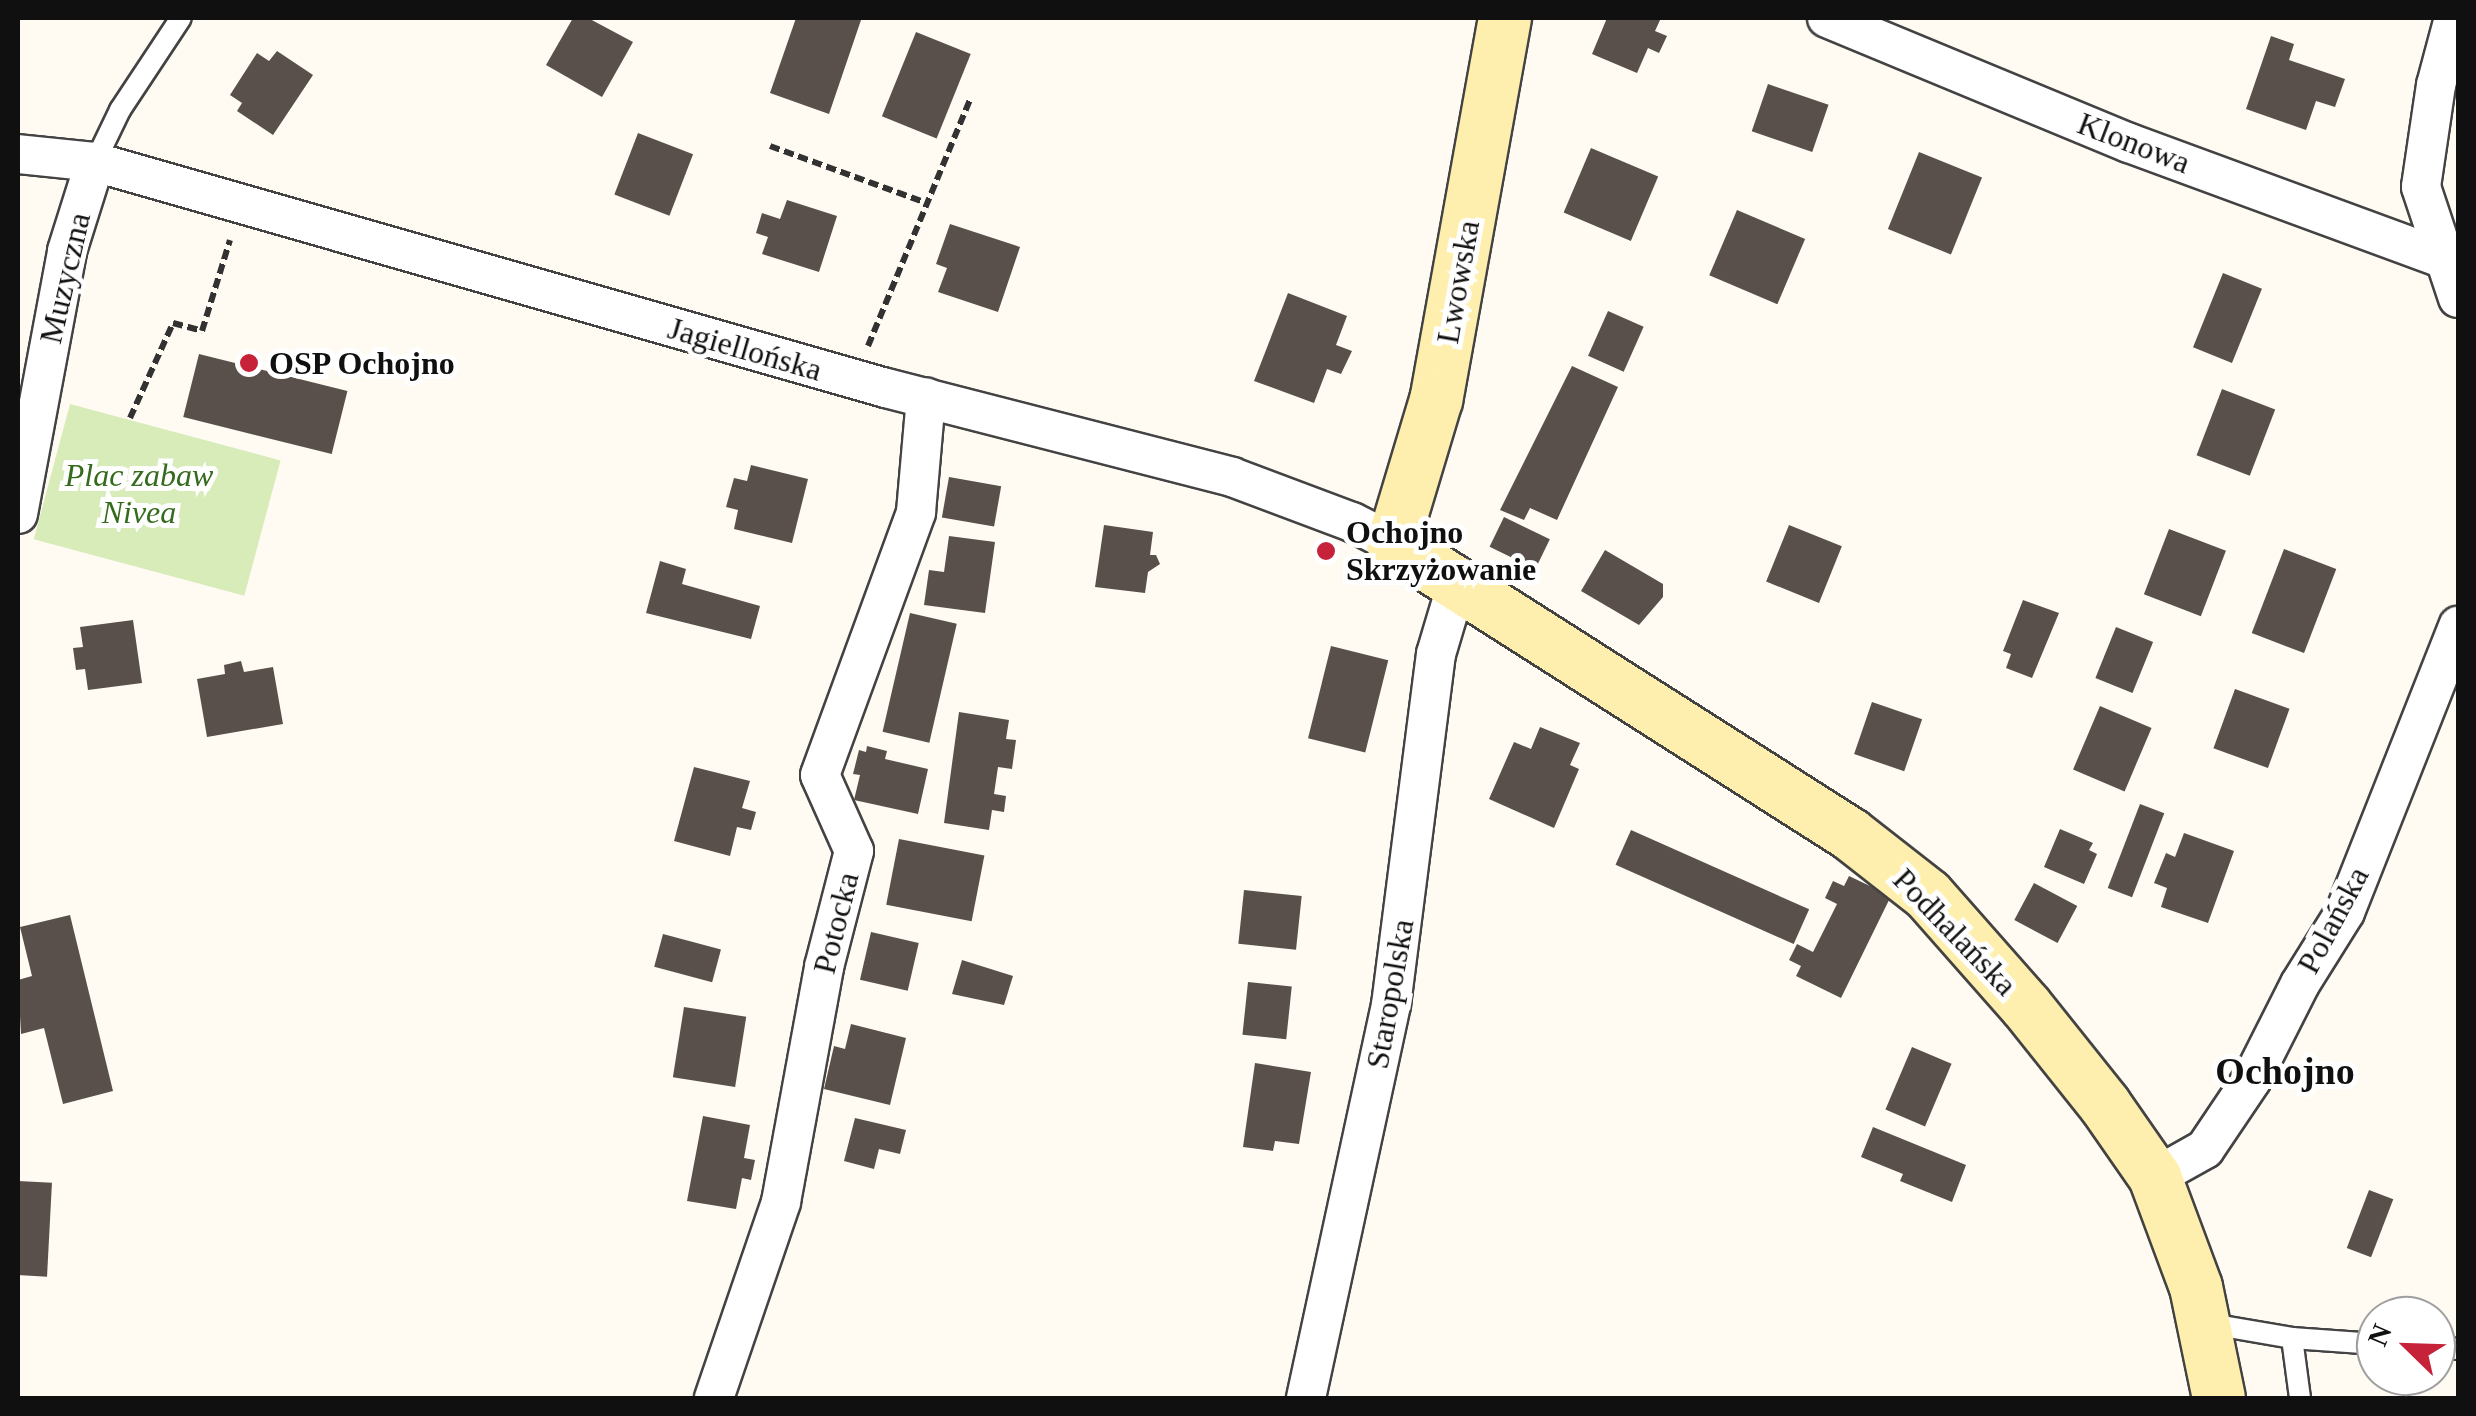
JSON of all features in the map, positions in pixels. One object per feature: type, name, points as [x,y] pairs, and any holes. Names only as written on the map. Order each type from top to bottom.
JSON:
[{"type":"street","name":"Lwowska","points":[[1393,543],[1436,400],[1504,18]]},
{"type":"street","name":"Klonowa","points":[[1827,18],[2129,143],[2445,259]]},
{"type":"street","points":[[2454,18],[2436,85],[2421,187],[2458,298]]},
{"type":"street","name":"Jagiellońska","points":[[18,154],[95,162],[854,379],[1232,477],[1352,522],[1393,543],[1456,587]]},
{"type":"street","name":"Muzyczna","points":[[18,514],[67,251],[95,162]]},
{"type":"street","name":"Potocka","points":[[714,1398],[781,1202],[824,967],[854,851],[820,775],[916,512],[926,397]]},
{"type":"street","name":"Podhalańska","points":[[1456,587],[1850,834],[1928,894],[2049,1034],[2154,1176],[2184,1249],[2219,1398]]},
{"type":"street","name":"Staropolska","points":[[1306,1398],[1391,1005],[1436,654],[1456,587]]},
{"type":"street","name":"Polańska","points":[[2154,1176],[2204,1148],[2252,1079],[2300,984],[2345,912],[2458,626]]},
{"type":"lane","points":[[95,162],[120,110],[181,18]]},
{"type":"lane","points":[[2203,1323],[2292,1338],[2356,1343]]},
{"type":"lane","points":[[2292,1338],[2300,1398]]},
{"type":"path","points":[[854,379],[972,96]]},
{"type":"path","points":[[770,146],[927,203]]},
{"type":"path","points":[[130,418],[173,323],[202,331],[240,205]]},
{"type":"green space","name":"Plac zabaw Nivea","points":[[70,404],[281,460],[244,596],[34,539]]},
{"type":"building","points":[[573,18],[588,18],[633,42],[602,97],[546,65]]},
{"type":"building","points":[[796,18],[861,20],[829,114],[770,93]]},
{"type":"building","points":[[1607,18],[1661,18],[1655,31],[1667,36],[1659,53],[1648,48],[1637,73],[1592,54]]},
{"type":"building","points":[[916,32],[971,54],[937,138],[882,116]]},
{"type":"building","points":[[2271,36],[2294,44],[2289,60],[2345,79],[2335,107],[2316,101],[2306,130],[2246,109]]},
{"type":"building","points":[[277,51],[313,75],[273,135],[237,111],[242,103],[230,95],[257,53],[269,61]]},
{"type":"building","points":[[1768,84],[1829,105],[1812,152],[1752,131]]},
{"type":"building","points":[[638,133],[693,154],[669,216],[614,195]]},
{"type":"building","points":[[1591,148],[1658,177],[1631,241],[1564,212]]},
{"type":"building","points":[[1919,152],[1982,177],[1951,254],[1888,229]]},
{"type":"building","points":[[787,200],[837,216],[819,272],[762,254],[768,237],[756,233],[762,213],[780,219]]},
{"type":"building","points":[[1737,210],[1805,239],[1777,304],[1709,275]]},
{"type":"building","points":[[950,224],[1020,247],[998,312],[938,292],[947,268],[936,264]]},
{"type":"building","points":[[2223,273],[2262,289],[2232,363],[2193,347]]},
{"type":"building","points":[[1288,293],[1347,316],[1336,345],[1352,351],[1341,374],[1327,369],[1314,403],[1254,381]]},
{"type":"building","points":[[1608,311],[1644,327],[1624,372],[1588,356]]},
{"type":"building","points":[[199,354],[347,391],[332,454],[183,417]]},
{"type":"building","points":[[1572,366],[1618,387],[1557,520],[1530,508],[1524,520],[1500,510]]},
{"type":"building","points":[[2222,389],[2275,409],[2250,476],[2197,455]]},
{"type":"building","points":[[751,465],[808,479],[792,543],[734,529],[738,510],[726,507],[734,478],[747,481]]},
{"type":"building","points":[[949,477],[1001,486],[994,527],[942,517]]},
{"type":"building","points":[[1504,517],[1550,539],[1535,569],[1490,547]]},
{"type":"building","points":[[1104,525],[1153,532],[1150,555],[1156,555],[1160,564],[1148,572],[1145,593],[1095,587]]},
{"type":"building","points":[[1789,525],[1842,546],[1819,603],[1766,582]]},
{"type":"building","points":[[2169,529],[2226,551],[2201,616],[2144,594]]},
{"type":"building","points":[[949,536],[995,542],[985,613],[924,605],[929,570],[944,572]]},
{"type":"building","points":[[2284,549],[2336,569],[2304,653],[2252,633]]},
{"type":"building","points":[[1605,550],[1663,584],[1663,597],[1639,625],[1581,591]]},
{"type":"building","points":[[660,561],[686,569],[682,584],[760,606],[751,639],[646,613]]},
{"type":"building","points":[[2023,600],[2059,613],[2032,678],[2006,668],[2011,654],[2003,651]]},
{"type":"building","points":[[910,613],[957,624],[929,743],[883,732]]},
{"type":"building","points":[[133,620],[142,683],[88,690],[85,669],[76,670],[73,648],[83,647],[80,627]]},
{"type":"building","points":[[2116,627],[2153,642],[2132,693],[2095,678]]},
{"type":"building","points":[[1331,646],[1388,660],[1365,752],[1308,738]]},
{"type":"building","points":[[241,661],[244,672],[273,667],[283,724],[207,737],[197,679],[225,674],[224,665]]},
{"type":"building","points":[[2235,689],[2290,709],[2268,768],[2213,748]]},
{"type":"building","points":[[1872,702],[1922,719],[1904,771],[1854,754]]},
{"type":"building","points":[[2100,706],[2152,728],[2125,791],[2073,770]]},
{"type":"building","points":[[959,712],[1009,720],[1006,739],[1016,740],[1012,769],[998,767],[994,794],[1006,796],[1004,812],[992,810],[989,830],[944,823]]},
{"type":"building","points":[[1540,727],[1580,743],[1570,765],[1579,769],[1554,828],[1489,799],[1514,742],[1531,749]]},
{"type":"building","points":[[867,746],[887,751],[885,759],[928,769],[918,814],[854,800],[860,775],[853,774],[859,750],[866,752]]},
{"type":"building","points":[[694,767],[750,781],[742,808],[756,812],[751,830],[737,827],[730,856],[674,841]]},
{"type":"building","points":[[2140,804],[2164,813],[2132,897],[2108,888]]},
{"type":"building","points":[[2060,829],[2093,843],[2089,850],[2097,854],[2084,884],[2044,867]]},
{"type":"building","points":[[1631,830],[1809,909],[1794,944],[1616,865]]},
{"type":"building","points":[[2184,833],[2234,851],[2208,923],[2161,907],[2167,888],[2154,883],[2166,853],[2175,857]]},
{"type":"building","points":[[899,839],[984,856],[972,921],[886,905]]},
{"type":"building","points":[[1849,876],[1891,896],[1841,998],[1796,976],[1801,966],[1789,960],[1797,944],[1813,952],[1837,904],[1825,898],[1833,881],[1844,886]]},
{"type":"building","points":[[2034,883],[2077,906],[2058,943],[2014,920]]},
{"type":"building","points":[[1244,890],[1302,896],[1296,950],[1238,944]]},
{"type":"building","points":[[70,915],[113,1091],[63,1104],[44,1028],[21,1034],[18,980],[32,976],[20,927]]},
{"type":"building","points":[[871,932],[919,943],[908,991],[860,980]]},
{"type":"building","points":[[663,934],[721,950],[712,982],[654,967]]},
{"type":"building","points":[[962,960],[1013,976],[1004,1005],[952,994]]},
{"type":"building","points":[[1248,982],[1292,987],[1286,1039],[1242,1035]]},
{"type":"building","points":[[684,1007],[746,1017],[735,1087],[673,1077]]},
{"type":"building","points":[[851,1024],[906,1038],[890,1105],[824,1089],[834,1046],[845,1049]]},
{"type":"building","points":[[1912,1047],[1952,1064],[1925,1126],[1885,1110]]},
{"type":"building","points":[[1255,1063],[1311,1072],[1299,1144],[1275,1141],[1273,1151],[1243,1147]]},
{"type":"building","points":[[703,1116],[750,1125],[744,1158],[755,1160],[751,1180],[742,1178],[736,1209],[687,1201]]},
{"type":"building","points":[[855,1118],[906,1130],[900,1154],[879,1149],[874,1169],[844,1161]]},
{"type":"building","points":[[1873,1127],[1966,1165],[1952,1202],[1900,1181],[1903,1174],[1861,1157]]},
{"type":"building","points":[[18,1181],[52,1183],[47,1277],[18,1275]]},
{"type":"building","points":[[2369,1190],[2393,1199],[2371,1257],[2347,1248]]},
{"type":"place","name":"OSP Ochojno","points":[[249,363]]},
{"type":"place","name":"Ochojno Skrzyżowanie","points":[[1326,551]]},
{"type":"district","name":"Ochojno","points":[[2285,1072]]}]
